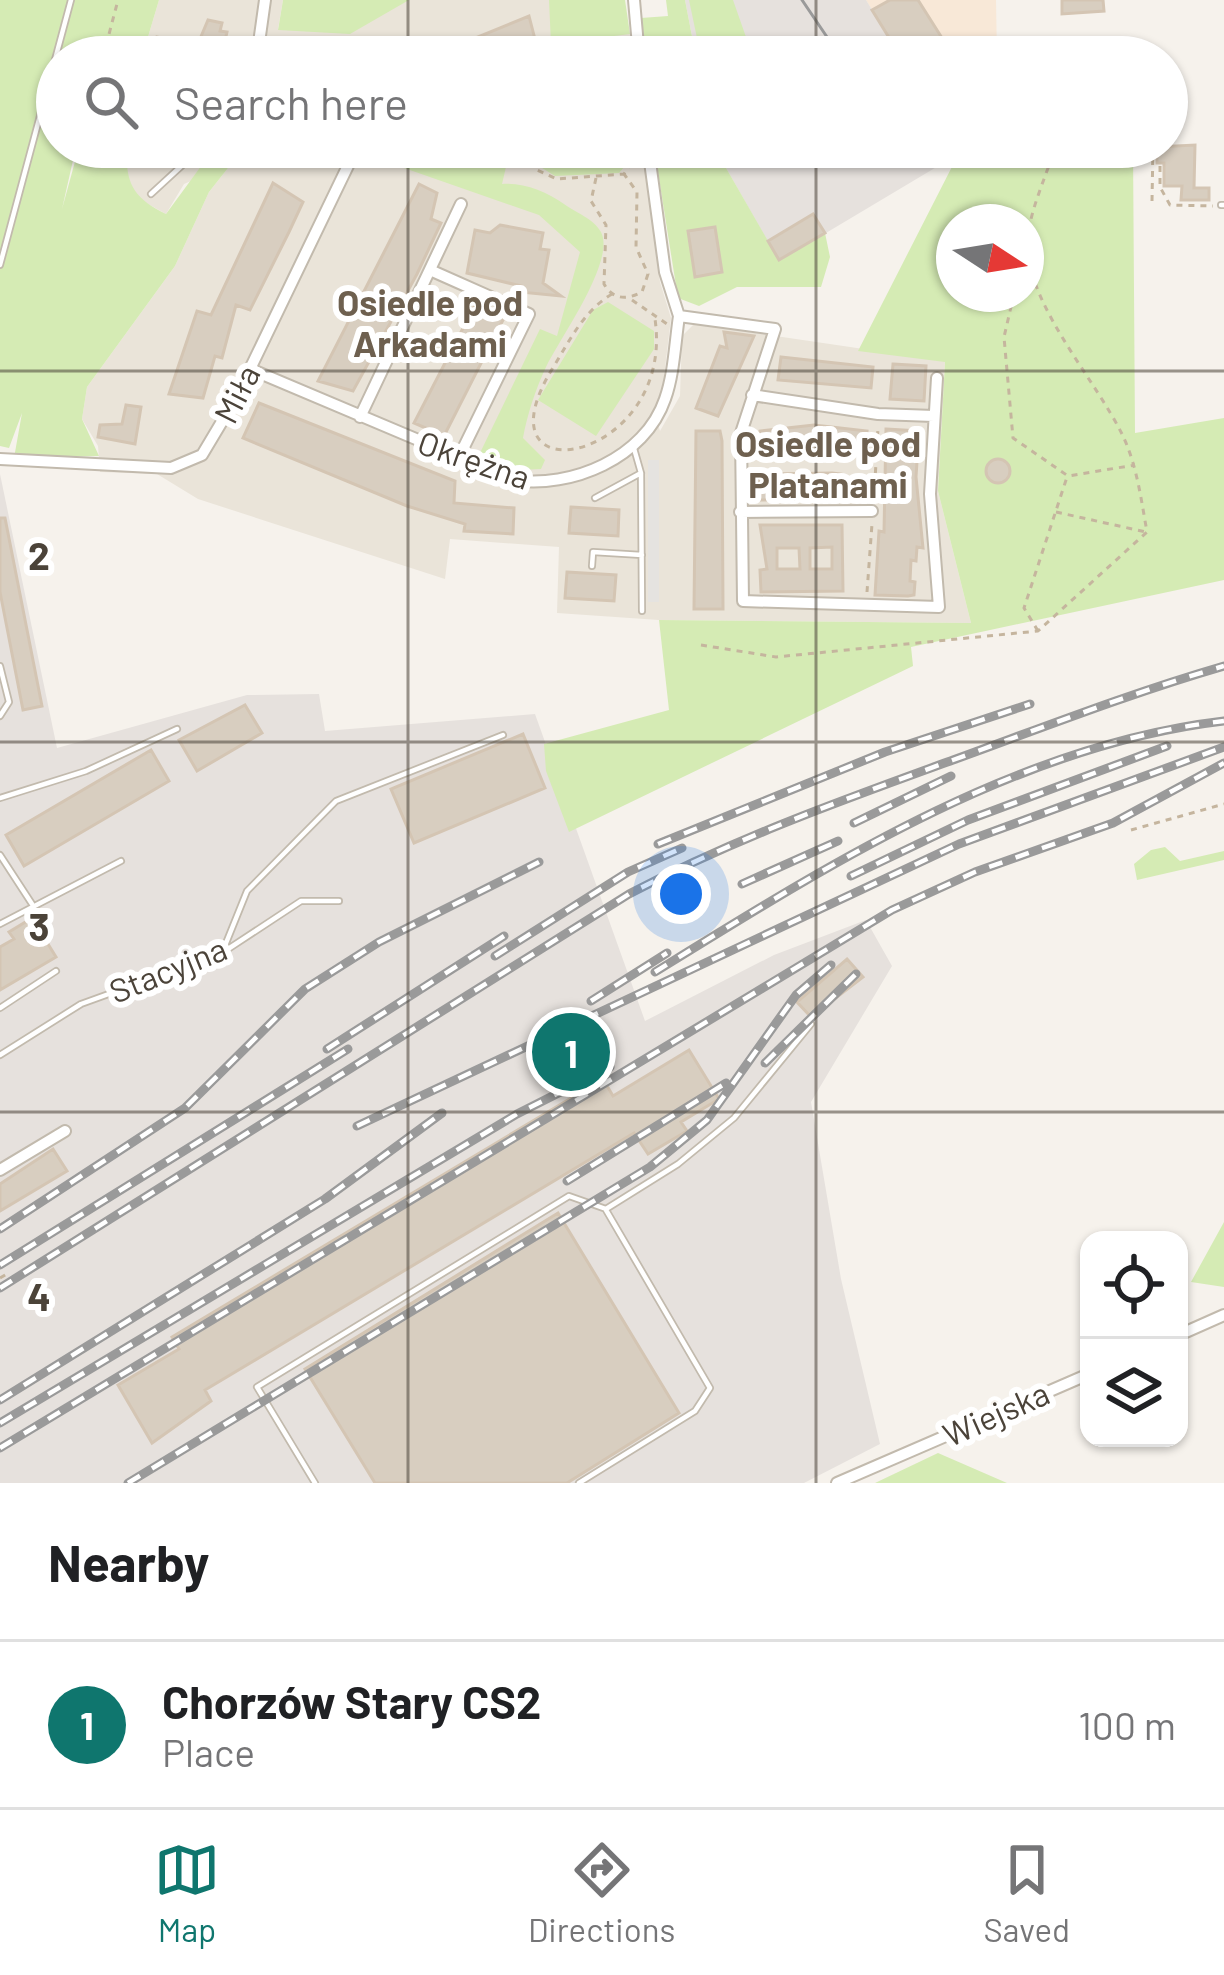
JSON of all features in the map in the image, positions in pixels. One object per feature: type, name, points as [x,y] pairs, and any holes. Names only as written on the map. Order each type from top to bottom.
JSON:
[{"type":"street","points":[[259,36],[265,0]]},
{"type":"street","points":[[634,0],[637,36]]},
{"type":"street","name":"Miła","points":[[0,459],[184,466],[209,446],[347,168]]},
{"type":"street","name":"Okrężna","points":[[250,370],[512,480],[549,483],[586,473],[632,445],[664,403],[674,320],[651,168]]},
{"type":"street","points":[[360,417],[461,204]]},
{"type":"street","points":[[430,270],[530,314],[458,459]]},
{"type":"street","points":[[674,320],[775,329],[740,446],[743,602],[939,607],[930,494],[937,378]]},
{"type":"street","points":[[752,395],[878,414],[934,416]]},
{"type":"street","points":[[740,512],[872,511]]},
{"type":"street","points":[[0,1169],[64,1131]]},
{"type":"street","points":[[1188,1331],[1224,1315]]},
{"type":"street","name":"Wiejska","points":[[837,1483],[1080,1378]]},
{"type":"lane","points":[[61,36],[71,0]]},
{"type":"lane","points":[[0,265],[36,131]]},
{"type":"lane","points":[[151,194],[179,168]]},
{"type":"lane","points":[[632,445],[641,473],[642,611]]},
{"type":"lane","points":[[595,498],[641,473]]},
{"type":"lane","points":[[592,566],[593,552],[642,555]]},
{"type":"lane","points":[[0,666],[9,702],[0,716]]},
{"type":"lane","points":[[0,798],[86,771],[177,729]]},
{"type":"lane","points":[[222,953],[247,891],[336,801],[404,770],[503,735]]},
{"type":"lane","points":[[0,855],[32,904]]},
{"type":"lane","points":[[0,924],[121,861]]},
{"type":"lane","name":"Stacyjna","points":[[0,1055],[81,1004],[222,953],[301,901],[339,902]]},
{"type":"lane","points":[[0,1008],[56,970]]},
{"type":"lane","points":[[605,1209],[724,1128],[812,1024]]},
{"type":"lane","points":[[315,1483],[257,1388],[568,1196],[605,1209],[710,1388],[695,1412],[579,1483]]},
{"type":"path","points":[[109,36],[118,1],[110,0]]},
{"type":"path","points":[[538,168],[543,176],[596,178],[624,174],[628,168]]},
{"type":"path","points":[[1036,204],[1048,168]]},
{"type":"path","points":[[1152,201],[1153,168]]},
{"type":"path","points":[[1160,168],[1160,187],[1170,205],[1222,205]]},
{"type":"path","points":[[624,174],[637,192],[632,214],[639,233],[636,247],[648,274],[642,292],[644,306]]},
{"type":"path","points":[[596,178],[591,201],[606,225],[609,250],[602,277],[612,294],[644,306],[655,319],[656,356],[628,417],[586,450],[563,453],[536,433],[533,403],[590,309],[612,294]]},
{"type":"path","points":[[628,298],[642,292]]},
{"type":"path","points":[[1044,301],[1135,465],[1148,532]]},
{"type":"path","points":[[1010,312],[1004,337],[1013,438],[1068,476],[1135,465]]},
{"type":"path","points":[[655,319],[674,320]]},
{"type":"path","points":[[1038,631],[1024,608],[1068,476]]},
{"type":"path","points":[[1056,512],[1148,532]]},
{"type":"path","points":[[701,646],[776,657],[1038,631],[1148,532]]},
{"type":"path","points":[[1131,830],[1224,805]]},
{"type":"path","points":[[0,1278],[10,1272]]},
{"type":"shaded area","points":[[159,0],[283,0],[278,29],[409,0],[549,0],[609,33],[630,36],[148,36]]},
{"type":"shaded area","points":[[685,0],[866,0],[888,36],[692,36]]},
{"type":"shaded area","points":[[866,0],[996,0],[997,36],[888,36]]},
{"type":"shaded area","points":[[126,168],[221,168],[184,184],[166,214],[139,199],[125,177]]},
{"type":"shaded area","points":[[228,168],[645,168],[660,282],[671,318],[663,385],[654,411],[660,431],[680,396],[682,336],[694,324],[945,361],[938,491],[971,623],[659,620],[557,613],[559,547],[450,539],[445,579],[198,499],[157,474],[100,472],[98,446],[82,419],[87,387],[175,266],[209,192]]},
{"type":"shaded area","points":[[726,168],[935,168],[779,261]]},
{"type":"shaded area","points":[[648,460],[659,460],[659,602],[648,602]]},
{"type":"shaded area","points":[[0,474],[57,748],[247,695],[319,694],[325,731],[535,714],[645,1021],[774,955],[866,920],[892,966],[811,1102],[841,1279],[880,1444],[804,1483],[0,1483]]},
{"type":"green space","points":[[0,0],[159,0],[148,36],[36,36],[36,168],[71,168],[62,209],[73,168],[128,168],[133,188],[166,214],[200,168],[228,168],[209,192],[175,266],[87,387],[82,419],[99,456],[14,458],[22,413],[9,448],[0,446]]},
{"type":"green space","points":[[283,0],[409,0],[350,34],[278,30]]},
{"type":"green space","points":[[549,0],[625,0],[630,34],[551,36]]},
{"type":"green space","points":[[666,0],[685,0],[692,36],[643,36],[641,18],[668,16]]},
{"type":"green space","points":[[689,0],[733,0],[746,36],[697,36]]},
{"type":"green space","points":[[404,168],[506,168],[502,184],[526,186],[550,196],[601,232],[604,245],[594,280],[546,367],[527,420],[523,438],[545,460],[541,469],[519,470],[479,455],[540,329],[557,336],[580,252],[539,215]]},
{"type":"green space","points":[[542,168],[623,168],[619,173],[555,176]]},
{"type":"green space","points":[[657,168],[726,168],[779,260],[825,233],[830,257],[821,287],[737,287],[699,306],[678,298]]},
{"type":"green space","points":[[951,168],[1133,168],[1135,433],[1224,418],[1224,580],[911,647],[913,666],[569,832],[546,771],[544,744],[669,710],[659,620],[971,623],[938,491],[945,362],[858,351]]},
{"type":"green space","points":[[608,302],[654,331],[654,349],[596,436],[538,400],[593,310]]},
{"type":"green space","points":[[1165,847],[1180,861],[1224,851],[1224,860],[1137,880],[1134,864],[1151,850]]},
{"type":"green space","points":[[1224,1222],[1224,1287],[1191,1282]]},
{"type":"green space","points":[[938,1453],[1007,1483],[875,1483]]},
{"type":"building","points":[[890,0],[918,0],[941,36],[888,36],[872,10]]},
{"type":"building","points":[[1062,0],[1103,0],[1104,11],[1062,14]]},
{"type":"building","points":[[529,16],[534,36],[480,36]]},
{"type":"building","points":[[208,20],[222,23],[220,31],[227,32],[226,36],[201,36]]},
{"type":"building","points":[[1188,145],[1195,145],[1194,188],[1209,188],[1209,200],[1181,200],[1182,186],[1164,186],[1164,168],[1188,168]]},
{"type":"building","points":[[273,183],[303,202],[289,232],[250,310],[236,305],[222,358],[215,356],[203,398],[169,394],[197,311],[211,315]]},
{"type":"building","points":[[419,184],[437,193],[431,219],[441,223],[417,274],[353,391],[318,381]]},
{"type":"building","points":[[813,214],[825,233],[779,260],[768,241]]},
{"type":"building","points":[[500,225],[543,233],[540,249],[549,250],[543,283],[561,296],[520,292],[521,286],[467,273],[475,230],[490,233]]},
{"type":"building","points":[[715,227],[722,272],[695,277],[688,231]]},
{"type":"building","points":[[475,305],[504,318],[444,436],[414,423]]},
{"type":"building","points":[[724,332],[754,336],[718,416],[696,408],[720,346],[727,348]]},
{"type":"building","points":[[781,357],[873,367],[871,388],[778,380]]},
{"type":"building","points":[[893,364],[926,366],[924,401],[890,399]]},
{"type":"building","points":[[259,403],[455,481],[454,503],[514,508],[513,534],[464,531],[465,524],[407,506],[243,438]]},
{"type":"building","points":[[126,405],[141,407],[135,444],[98,437],[100,425],[122,424]]},
{"type":"building","points":[[814,425],[867,431],[864,455],[758,448],[760,431]]},
{"type":"building","points":[[886,429],[919,431],[916,477],[923,548],[917,547],[916,561],[911,560],[914,595],[908,596],[875,595],[879,531],[884,532]]},
{"type":"building","points":[[696,431],[720,431],[722,441],[723,609],[694,609]]},
{"type":"building","points":[[993,459],[1003,459],[1010,471],[1003,483],[993,483],[986,476],[986,466]]},
{"type":"building","points":[[766,474],[841,474],[842,499],[760,500],[760,477]]},
{"type":"building","points":[[571,507],[619,510],[618,536],[569,533]]},
{"type":"building","points":[[0,518],[5,518],[42,706],[23,710],[0,592]]},
{"type":"building","points":[[760,525],[842,525],[843,591],[761,592],[760,570],[767,569]],"holes":[[[832,547],[832,569],[810,569],[810,548]],[[777,548],[799,548],[800,569],[777,569]]]},
{"type":"building","points":[[567,572],[616,575],[614,601],[565,598]]},
{"type":"building","points":[[245,705],[262,733],[197,771],[179,740]]},
{"type":"building","points":[[523,734],[545,788],[414,843],[391,789]]},
{"type":"building","points":[[151,750],[169,781],[24,866],[6,835]]},
{"type":"building","points":[[32,918],[56,957],[0,990],[0,947],[14,939],[9,932]]},
{"type":"building","points":[[847,959],[863,977],[811,1017],[797,1002]]},
{"type":"building","points":[[580,1032],[593,1054],[562,1071],[550,1049]]},
{"type":"building","points":[[689,1050],[719,1099],[681,1122],[687,1131],[648,1154],[634,1133],[205,1390],[211,1401],[152,1443],[118,1385],[179,1349],[172,1337],[603,1079],[613,1096]]},
{"type":"building","points":[[53,1149],[67,1171],[0,1211],[0,1184]]},
{"type":"building","points":[[558,1213],[679,1413],[567,1483],[375,1483],[305,1369]]},
{"type":"tram line","points":[[802,0],[826,36]]},
{"type":"railway","points":[[0,1288],[629,894],[829,806],[1224,666]]},
{"type":"railway","points":[[658,844],[885,752],[1030,704]]},
{"type":"railway","points":[[655,972],[856,852],[999,783],[1072,755],[1147,734],[1224,721]]},
{"type":"railway","points":[[851,876],[968,820],[1167,746]]},
{"type":"railway","points":[[357,1126],[959,844],[1224,747]]},
{"type":"railway","points":[[0,1448],[892,910],[975,872],[1113,823],[1224,763]]},
{"type":"railway","points":[[854,823],[951,776]]},
{"type":"railway","points":[[742,884],[838,841]]},
{"type":"railway","points":[[495,956],[628,872],[682,848]]},
{"type":"railway","points":[[0,1229],[185,1108],[305,989],[379,942],[539,862]]},
{"type":"railway","points":[[327,1049],[504,936]]},
{"type":"railway","points":[[591,1001],[667,953]]},
{"type":"railway","points":[[128,1483],[650,1167],[707,1120],[796,995],[831,965]]},
{"type":"railway","points":[[765,1063],[856,974]]},
{"type":"railway","points":[[0,1265],[348,1049]]},
{"type":"railway","points":[[0,1423],[517,1114],[610,1067]]},
{"type":"railway","points":[[567,1181],[726,1083]]},
{"type":"railway","points":[[0,1400],[325,1199],[442,1113]]},
{"type":"place","name":"Chorzów Stary CS2","points":[[571,1052]]},
{"type":"district","name":"Osiedle pod Arkadami","points":[[430,324]]},
{"type":"district","name":"Osiedle pod Platanami","points":[[828,464]]}]
